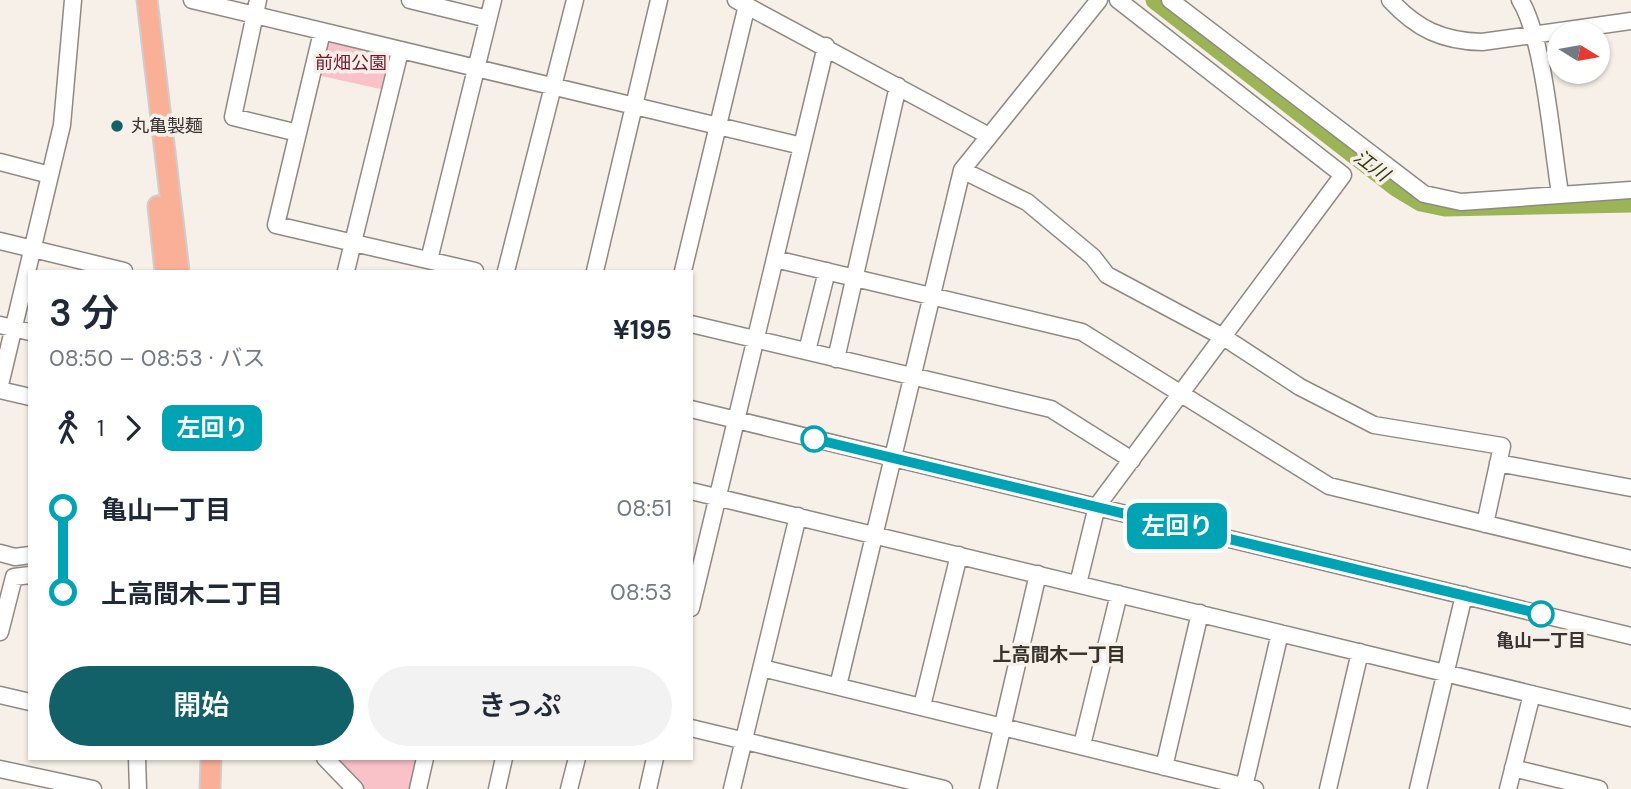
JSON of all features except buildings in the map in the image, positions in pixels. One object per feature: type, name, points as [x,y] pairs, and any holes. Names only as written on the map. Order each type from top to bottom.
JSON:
[{"type":"main road","points":[[135,0],[165,270]]},
{"type":"main road","points":[[147,0],[178,270]]},
{"type":"main road","points":[[211,760],[211,789]]},
{"type":"main road","points":[[224,760],[224,789]]},
{"type":"street","points":[[28,270],[62,125],[73,0]]},
{"type":"street","points":[[192,0],[256,8],[323,32],[802,146]]},
{"type":"street","points":[[410,0],[488,19]]},
{"type":"street","points":[[429,260],[493,0]]},
{"type":"street","points":[[506,270],[575,0]]},
{"type":"street","points":[[595,270],[659,0]]},
{"type":"street","points":[[838,686],[962,170],[1098,0]]},
{"type":"street","points":[[1078,584],[1097,506],[1225,338],[1343,175],[1118,0]]},
{"type":"street","points":[[1170,0],[1424,194],[1461,202],[1631,190]]},
{"type":"street","points":[[1390,0],[1410,21],[1430,33],[1459,41],[1533,35],[1631,21]]},
{"type":"street","points":[[1520,0],[1527,10],[1533,35],[1560,193]]},
{"type":"street","points":[[683,270],[718,127],[741,2],[989,135]]},
{"type":"street","points":[[256,8],[233,117],[298,133]]},
{"type":"street","points":[[323,32],[276,225],[471,270]]},
{"type":"street","points":[[693,600],[826,46]]},
{"type":"street","points":[[346,270],[400,51]]},
{"type":"street","points":[[836,359],[898,86]]},
{"type":"street","points":[[0,162],[50,174]]},
{"type":"street","points":[[962,170],[1027,202],[1093,257],[1107,275],[1225,338],[1300,387],[1374,425],[1502,446],[1485,524]]},
{"type":"street","points":[[0,242],[120,270]]},
{"type":"street","points":[[775,259],[1082,332],[1329,486],[1631,559]]},
{"type":"street","points":[[28,271],[0,388],[28,396]]},
{"type":"street","points":[[807,351],[827,271]]},
{"type":"street","points":[[693,324],[1051,409],[1132,460]]},
{"type":"street","points":[[693,409],[1631,636]]},
{"type":"street","points":[[1498,463],[1631,488]]},
{"type":"street","points":[[693,491],[1631,718]]},
{"type":"street","points":[[732,789],[799,516]]},
{"type":"street","points":[[0,554],[15,557],[28,555]]},
{"type":"street","points":[[922,706],[958,555]]},
{"type":"street","points":[[988,789],[1038,574]]},
{"type":"street","points":[[0,632],[13,577],[28,575]]},
{"type":"street","points":[[1082,745],[1119,594]]},
{"type":"street","points":[[1418,789],[1464,595]]},
{"type":"street","points":[[1164,766],[1200,613]]},
{"type":"street","points":[[762,668],[1164,766],[1199,782],[1249,788],[1280,633]]},
{"type":"street","points":[[1328,789],[1360,652]]},
{"type":"street","points":[[1508,789],[1532,694]]},
{"type":"street","points":[[0,695],[28,702]]},
{"type":"street","points":[[693,728],[944,789]]},
{"type":"street","points":[[136,760],[138,789]]},
{"type":"street","points":[[327,760],[355,789]]},
{"type":"street","points":[[418,789],[425,760]]},
{"type":"street","points":[[497,789],[504,760]]},
{"type":"street","points":[[569,789],[576,760]]},
{"type":"street","points":[[648,789],[655,760]]},
{"type":"street","points":[[1513,768],[1599,789]]},
{"type":"street","points":[[0,769],[93,789]]},
{"type":"green space","name":"前畑公園","points":[[329,40],[387,52],[392,58],[385,90],[317,75],[324,43]]},
{"type":"green space","points":[[333,760],[420,760],[413,789],[361,789]]},
{"type":"waterway","name":"江川","points":[[1155,0],[1396,187],[1421,202],[1445,207],[1631,203]]},
{"type":"bus line","name":"左回り","points":[[814,439],[1541,614]]},
{"type":"place","name":"丸亀製麺","points":[[117,126]]},
{"type":"place","name":"亀山一丁目","points":[[1541,614]]},
{"type":"district","name":"上高間木一丁目","points":[[1059,654]]}]
